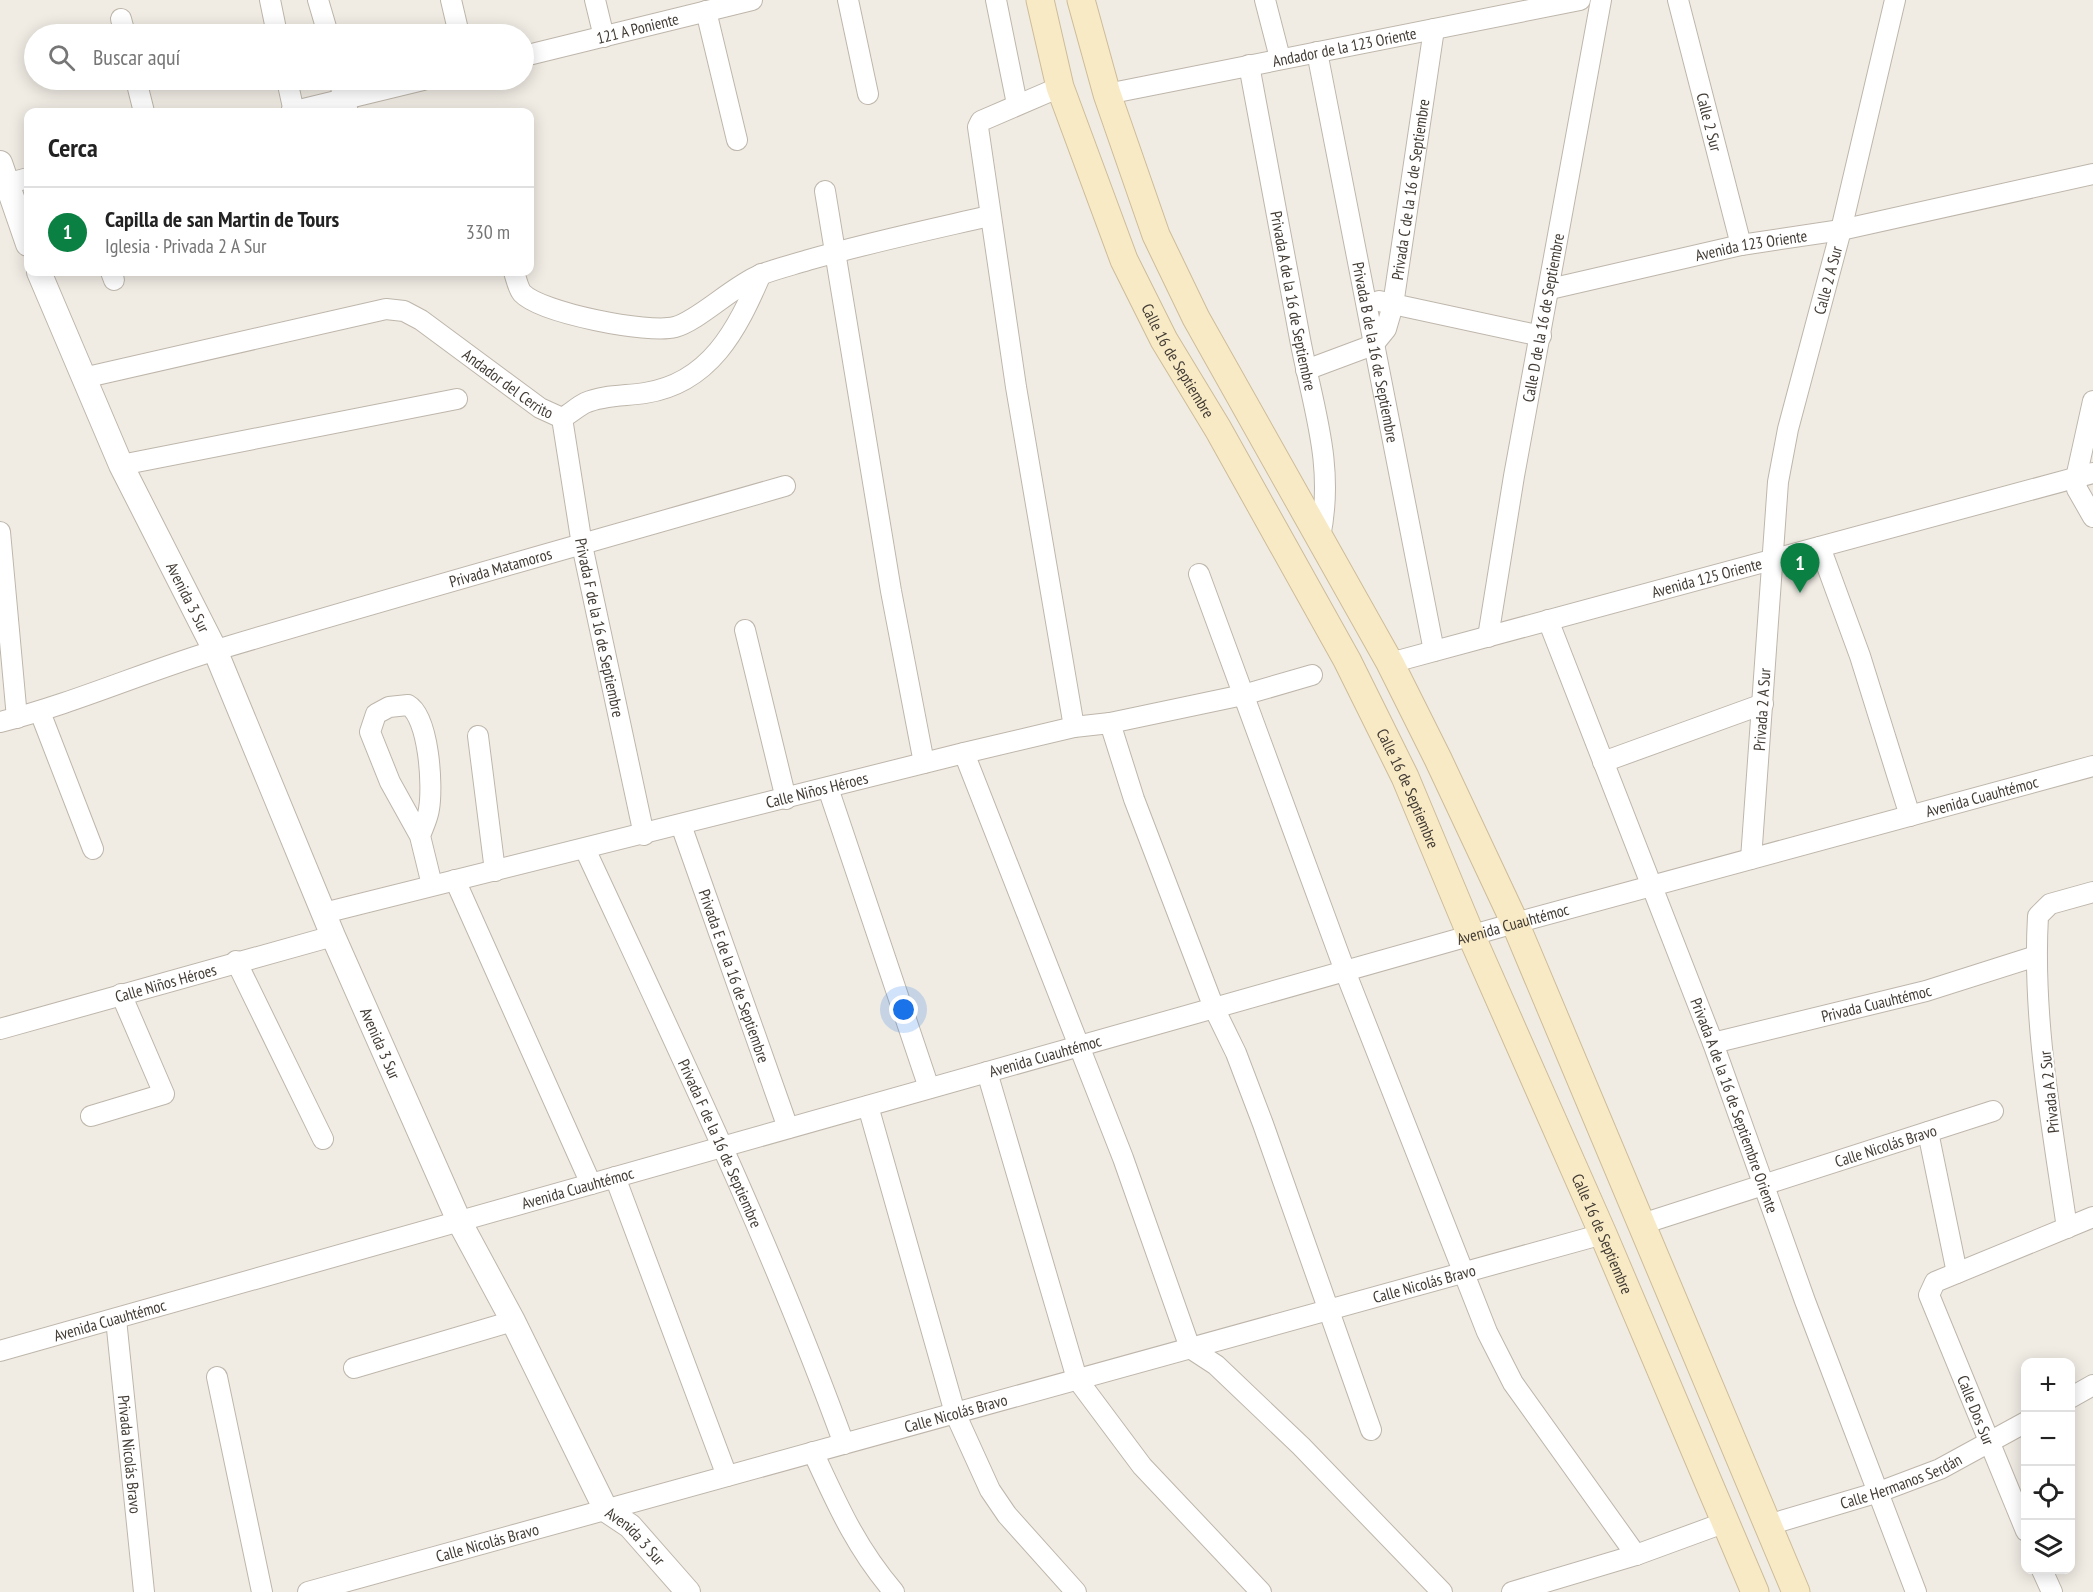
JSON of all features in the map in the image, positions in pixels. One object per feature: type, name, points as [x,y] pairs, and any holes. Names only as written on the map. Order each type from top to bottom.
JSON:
[{"type":"main road","name":"Calle 16 de Septiembre","points":[[1040,0],[1060,87],[1124,260],[1164,340],[1218,429],[1347,660],[1405,777],[1755,1592]]},
{"type":"main road","points":[[1081,0],[1107,94],[1161,246],[1196,318],[1390,663],[1515,923],[1796,1592]]},
{"type":"street","points":[[270,0],[276,24]]},
{"type":"street","points":[[318,0],[324,24]]},
{"type":"street","points":[[451,0],[457,24]]},
{"type":"street","points":[[595,0],[604,37]]},
{"type":"street","points":[[848,0],[868,94]]},
{"type":"street","points":[[996,0],[1017,104]]},
{"type":"street","points":[[1265,0],[1280,58]]},
{"type":"street","name":"Andador de la 123 Oriente","points":[[1107,94],[1580,0]]},
{"type":"street","name":"Calle D de la 16 de Septiembre","points":[[1488,637],[1514,476],[1601,0]]},
{"type":"street","name":"Calle 2 Sur","points":[[1678,0],[1741,245]]},
{"type":"street","name":"Calle 2 A Sur","points":[[1774,560],[1778,482],[1788,429],[1840,230],[1895,0]]},
{"type":"street","name":"121 A Poniente","points":[[534,54],[741,1]]},
{"type":"street","points":[[706,11],[737,140]]},
{"type":"street","name":"Privada C de la 16 de Septiembre","points":[[1374,345],[1386,329],[1393,304],[1434,29]]},
{"type":"street","name":"Privada B de la 16 de Septiembre","points":[[1317,52],[1434,651]]},
{"type":"street","name":"Privada A de la 16 de Septiembre","points":[[1250,65],[1306,370],[1325,453],[1326,511],[1320,537]]},
{"type":"street","points":[[1060,87],[981,121],[978,127],[989,216],[1050,597],[1074,727]]},
{"type":"street","points":[[138,90],[143,108]]},
{"type":"street","points":[[289,90],[292,108]]},
{"type":"street","points":[[307,108],[377,90]]},
{"type":"street","name":"Avenida 123 Oriente","points":[[1550,289],[1741,245],[1840,230],[2093,174]]},
{"type":"street","points":[[11,175],[24,228]]},
{"type":"street","points":[[825,191],[891,591],[924,763]]},
{"type":"street","points":[[515,276],[521,292],[538,303],[557,310],[641,329],[677,327],[737,286],[761,274],[834,253],[989,216]]},
{"type":"street","name":"Andador del Cerrito","points":[[83,378],[386,309],[404,311],[421,320],[540,408],[562,418],[586,403],[676,386],[698,372],[721,349],[745,310],[761,274]]},
{"type":"street","name":"Avenida 3 Sur","points":[[41,276],[121,465],[214,650],[333,936],[459,1221],[513,1321],[606,1509],[630,1526],[688,1592]]},
{"type":"street","points":[[1365,298],[1541,336]]},
{"type":"street","points":[[1306,370],[1374,345]]},
{"type":"street","points":[[121,465],[457,399]]},
{"type":"street","points":[[2093,401],[2085,475],[2077,489],[2093,517]]},
{"type":"street","name":"Privada F de la 16 de Septiembre","points":[[562,418],[582,545],[644,835]]},
{"type":"street","name":"Avenida 125 Oriente","points":[[1390,663],[2085,475]]},
{"type":"street","name":"Privada Matamoros","points":[[9,720],[40,712],[214,650],[400,594],[582,545],[785,486]]},
{"type":"street","points":[[0,532],[9,720]]},
{"type":"street","points":[[1820,547],[1860,657],[1910,816]]},
{"type":"street","name":"Privada 2 A Sur","points":[[1751,859],[1774,560]]},
{"type":"street","points":[[1199,574],[1345,971],[1487,1332],[1512,1383],[1636,1555]]},
{"type":"street","name":"Privada A de la 16 de Septiembre Oriente","points":[[1548,620],[1713,1043],[1805,1301],[1916,1592]]},
{"type":"street","points":[[746,630],[786,799]]},
{"type":"street","name":"Calle Niños Héroes","points":[[324,913],[455,879],[644,835],[964,753],[1074,727],[1110,723],[1243,695],[1312,675]]},
{"type":"street","points":[[1603,762],[1763,704]]},
{"type":"street","points":[[420,836],[429,810],[431,790],[427,750],[421,723],[415,709],[408,705],[389,707],[376,714],[370,732],[390,782],[420,836],[432,885]]},
{"type":"street","points":[[40,712],[93,849]]},
{"type":"street","points":[[1110,723],[1134,799],[1214,1008],[1236,1053],[1263,1124],[1371,1430]]},
{"type":"street","points":[[478,736],[495,871]]},
{"type":"street","points":[[964,753],[1123,1158],[1190,1348],[1216,1365],[1301,1446],[1442,1592]]},
{"type":"street","name":"Avenida Cuauhtémoc","points":[[0,1351],[1471,935],[2093,766]]},
{"type":"street","points":[[828,788],[929,1088]]},
{"type":"street","name":"Privada E de la 16 de Septiembre","points":[[681,825],[788,1128]]},
{"type":"street","name":"Privada F de la 16 de Septiembre","points":[[585,849],[723,1147],[804,1337],[844,1444]]},
{"type":"street","points":[[455,879],[591,1184]]},
{"type":"street","points":[[2036,956],[2038,916],[2042,910],[2050,904],[2093,892]]},
{"type":"street","name":"Calle Niños Héroes","points":[[0,1029],[333,936]]},
{"type":"street","name":"Privada Cuauhtémoc","points":[[1713,1043],[1926,991],[2036,956]]},
{"type":"street","name":"Privada A 2 Sur","points":[[2036,956],[2047,1093],[2067,1228]]},
{"type":"street","points":[[237,961],[323,1139]]},
{"type":"street","points":[[91,1116],[164,1094],[121,994]]},
{"type":"street","points":[[987,1072],[1077,1379],[1136,1459],[1262,1592]]},
{"type":"street","points":[[868,1106],[955,1413],[990,1490],[1007,1515],[1076,1592]]},
{"type":"street","name":"Calle Nicolás Bravo","points":[[1642,1224],[1993,1111]]},
{"type":"street","points":[[1928,1132],[1958,1273],[2093,1217]]},
{"type":"street","points":[[615,1177],[727,1476]]},
{"type":"street","name":"Calle Nicolás Bravo","points":[[308,1592],[334,1588],[606,1509],[1603,1234]]},
{"type":"street","name":"Calle Dos Sur","points":[[1958,1273],[1935,1282],[1930,1288],[1929,1295],[2021,1521]]},
{"type":"street","name":"Privada Nicolás Bravo","points":[[116,1318],[144,1592]]},
{"type":"street","points":[[354,1368],[513,1321]]},
{"type":"street","points":[[217,1377],[262,1592]]},
{"type":"street","points":[[2075,1395],[2093,1385]]},
{"type":"street","name":"Calle Hermanos Serdán","points":[[1768,1525],[1879,1492],[1940,1469],[2021,1424]]},
{"type":"street","points":[[813,1452],[850,1532],[870,1564],[894,1592]]},
{"type":"street","points":[[1512,1592],[1636,1555],[1726,1522]]},
{"type":"street","points":[[2044,1574],[2052,1592]]},
{"type":"place","name":"Capilla de san Martin de Tours","points":[[1800,593]]}]
